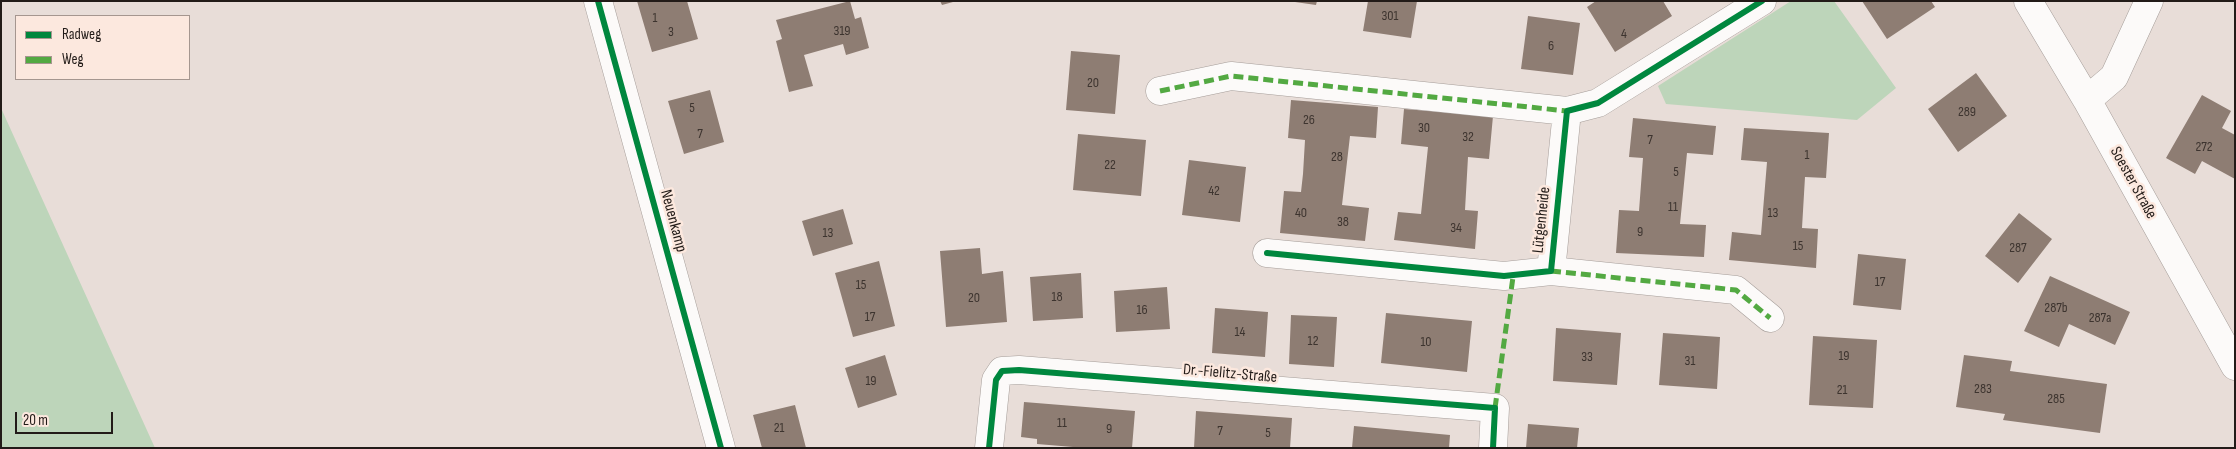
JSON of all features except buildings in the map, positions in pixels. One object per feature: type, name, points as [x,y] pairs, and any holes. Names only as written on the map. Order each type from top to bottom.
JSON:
[{"type":"street","name":"Neuenkamp","points":[[598,1],[721,448]]},
{"type":"street","points":[[1160,91],[1231,76],[1567,111],[1598,103],[1762,1]]},
{"type":"street","name":"Soester Straße","points":[[2028,1],[2087,100],[2235,366]]},
{"type":"street","points":[[2087,100],[2114,77],[2149,1]]},
{"type":"street","name":"Lütgenheide","points":[[1551,271],[1567,111]]},
{"type":"street","name":"Lütgenheide","points":[[1267,253],[1504,276],[1551,271],[1736,290],[1770,318]]},
{"type":"street","name":"Dr.-Fielitz-Straße","points":[[989,448],[996,380],[1002,371],[1019,370],[1495,408],[1493,448]]},
{"type":"green space","points":[[1791,1],[1834,1],[1896,88],[1857,120],[1666,104],[1658,86]]},
{"type":"green space","points":[[1,108],[155,448],[1,448]]},
{"type":"marked path","points":[[1160,91],[1231,76],[1567,111]]},
{"type":"marked path","points":[[1551,271],[1736,290],[1770,318]]},
{"type":"marked path","points":[[1495,408],[1513,277]]},
{"type":"cycle path","points":[[598,1],[721,448]]},
{"type":"cycle path","points":[[1267,253],[1504,276],[1551,271],[1567,111],[1598,103],[1762,1]]},
{"type":"cycle path","points":[[989,448],[996,380],[1002,371],[1019,370],[1495,408],[1493,448]]}]
